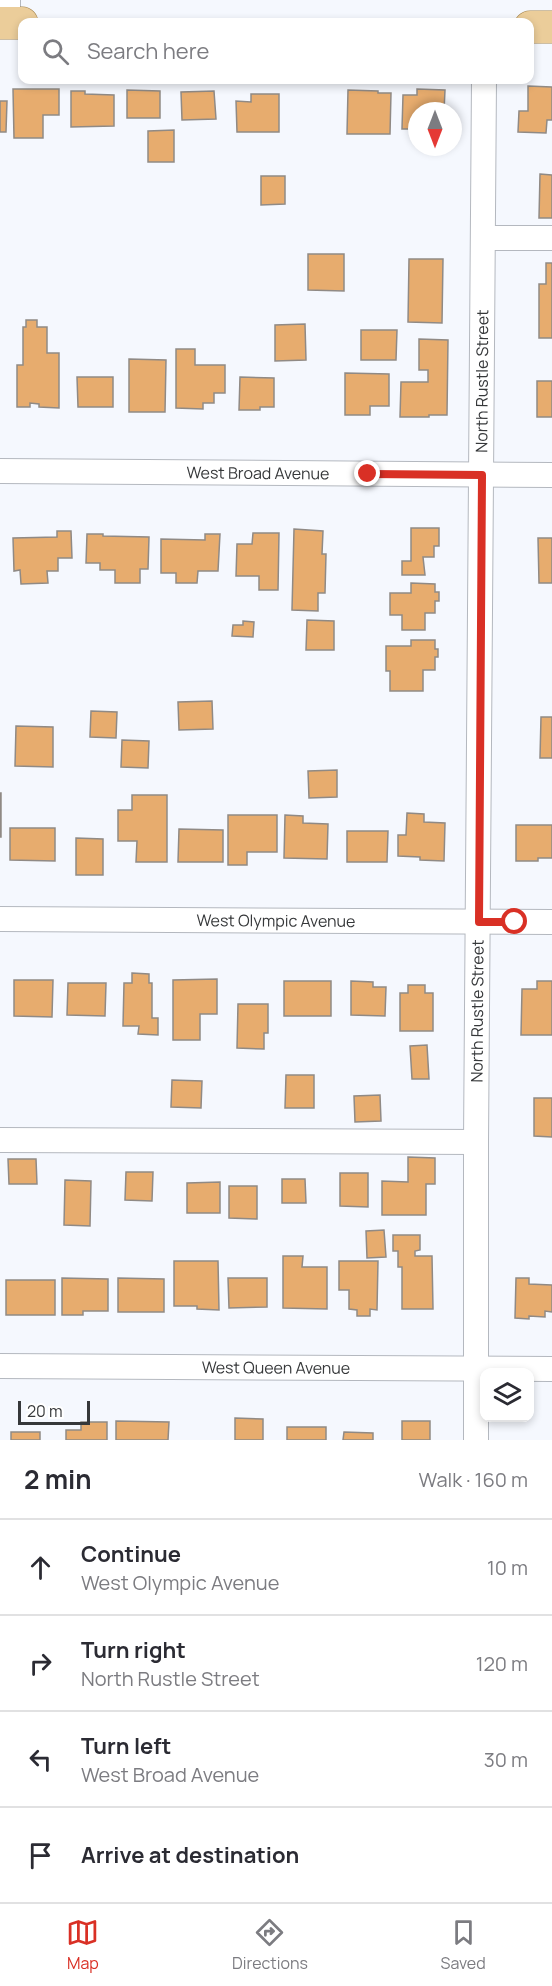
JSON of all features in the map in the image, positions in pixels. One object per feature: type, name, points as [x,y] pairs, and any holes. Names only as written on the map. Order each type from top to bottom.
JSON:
[{"type":"main road","points":[[534,27],[552,27]]},
{"type":"street","name":"North Rustle Street","points":[[476,1440],[484,84]]},
{"type":"street","points":[[484,238],[552,238]]},
{"type":"street","name":"West Broad Avenue","points":[[0,471],[552,475]]},
{"type":"street","name":"West Olympic Avenue","points":[[0,919],[552,922]]},
{"type":"street","points":[[0,1140],[476,1142]]},
{"type":"street","name":"West Queen Avenue","points":[[0,1366],[552,1369]]},
{"type":"building","points":[[528,86],[552,87],[552,120],[547,120],[546,133],[518,132],[519,111],[528,111]]},
{"type":"building","points":[[13,89],[59,89],[59,115],[43,115],[43,138],[14,138]]},
{"type":"building","points":[[417,89],[445,90],[444,102],[408,102],[408,129],[402,129],[403,95],[417,95]]},
{"type":"building","points":[[127,90],[160,91],[160,118],[127,118]]},
{"type":"building","points":[[348,90],[391,93],[390,134],[347,134]]},
{"type":"building","points":[[71,91],[114,95],[114,126],[71,127]]},
{"type":"building","points":[[214,91],[216,119],[182,120],[181,92]]},
{"type":"building","points":[[251,94],[279,94],[279,132],[237,132],[236,101],[251,102]]},
{"type":"building","points":[[0,101],[7,101],[6,132],[0,132]]},
{"type":"building","points":[[174,130],[174,162],[148,162],[148,131]]},
{"type":"building","points":[[540,174],[552,175],[552,218],[539,218]]},
{"type":"building","points":[[261,176],[285,176],[285,204],[261,205]]},
{"type":"building","points":[[308,254],[344,254],[344,291],[308,290]]},
{"type":"building","points":[[409,259],[443,259],[442,323],[408,322]]},
{"type":"building","points":[[546,263],[552,263],[552,338],[539,338],[539,284],[546,284]]},
{"type":"building","points":[[26,320],[37,320],[37,327],[47,327],[47,353],[59,353],[59,408],[39,407],[39,404],[30,403],[30,407],[17,407],[17,365],[23,365],[23,327],[26,327]]},
{"type":"building","points":[[305,324],[306,360],[275,361],[275,325]]},
{"type":"building","points":[[361,330],[397,330],[396,360],[361,360]]},
{"type":"building","points":[[419,339],[448,340],[447,415],[400,417],[401,382],[428,382],[428,370],[419,370]]},
{"type":"building","points":[[176,349],[195,349],[195,365],[225,365],[225,393],[214,393],[214,403],[203,403],[203,409],[176,408]]},
{"type":"building","points":[[129,359],[166,360],[165,412],[129,412]]},
{"type":"building","points":[[345,373],[389,374],[389,406],[370,406],[370,415],[345,415]]},
{"type":"building","points":[[77,377],[113,377],[113,407],[78,407]]},
{"type":"building","points":[[240,377],[274,378],[274,407],[239,410]]},
{"type":"building","points":[[537,381],[552,381],[552,417],[537,417]]},
{"type":"building","points":[[411,528],[439,528],[439,546],[434,546],[434,557],[423,557],[425,575],[402,575],[402,561],[411,561]]},
{"type":"building","points":[[294,529],[323,531],[322,554],[326,554],[325,593],[318,593],[318,611],[292,610]]},
{"type":"building","points":[[57,531],[71,531],[72,558],[58,558],[58,571],[47,571],[48,583],[21,584],[20,570],[14,571],[13,538],[57,537]]},
{"type":"building","points":[[253,533],[279,533],[278,590],[259,590],[259,576],[236,576],[237,544],[252,544]]},
{"type":"building","points":[[87,534],[149,537],[148,569],[140,569],[140,583],[115,583],[115,570],[100,570],[100,563],[86,563]]},
{"type":"building","points":[[205,534],[220,534],[218,571],[198,571],[197,583],[176,583],[176,573],[161,573],[161,539],[205,540]]},
{"type":"building","points":[[538,538],[552,538],[552,583],[539,583]]},
{"type":"building","points":[[411,583],[435,584],[435,592],[439,592],[439,601],[435,601],[435,613],[425,613],[425,630],[402,630],[402,615],[390,615],[390,593],[411,593]]},
{"type":"building","points":[[307,620],[334,621],[334,650],[306,650]]},
{"type":"building","points":[[243,621],[254,622],[253,637],[232,636],[233,625],[243,625]]},
{"type":"building","points":[[411,640],[435,640],[438,657],[435,657],[435,670],[423,670],[423,691],[390,691],[390,671],[386,671],[386,646],[411,646]]},
{"type":"building","points":[[212,701],[213,729],[179,730],[178,702]]},
{"type":"building","points":[[91,711],[117,712],[116,738],[90,737]]},
{"type":"building","points":[[541,717],[552,717],[552,758],[540,758]]},
{"type":"building","points":[[16,726],[53,727],[53,767],[15,766]]},
{"type":"building","points":[[122,740],[149,741],[148,768],[121,767]]},
{"type":"building","points":[[337,770],[337,797],[309,798],[308,771]]},
{"type":"building","points":[[1,793],[1,837],[0,837]]},
{"type":"building","points":[[132,795],[167,795],[167,862],[136,862],[137,841],[118,841],[118,810],[132,810]]},
{"type":"building","points":[[407,813],[424,814],[424,822],[445,823],[444,861],[398,856],[398,835],[406,835]]},
{"type":"building","points":[[228,815],[277,815],[277,852],[247,852],[247,865],[228,865]]},
{"type":"building","points":[[285,815],[303,816],[303,823],[328,824],[327,859],[284,858]]},
{"type":"building","points":[[516,825],[552,825],[552,858],[538,858],[538,861],[516,861]]},
{"type":"building","points":[[10,828],[55,828],[55,861],[10,860]]},
{"type":"building","points":[[179,829],[223,830],[223,862],[178,862]]},
{"type":"building","points":[[347,831],[388,831],[387,862],[347,862]]},
{"type":"building","points":[[76,838],[103,839],[103,875],[76,875]]},
{"type":"building","points":[[132,973],[149,974],[149,983],[152,983],[152,1018],[158,1018],[158,1035],[138,1034],[139,1026],[123,1026],[124,983],[132,983]]},
{"type":"building","points":[[217,979],[217,1014],[200,1014],[200,1040],[173,1040],[173,980]]},
{"type":"building","points":[[14,980],[53,980],[52,1017],[14,1016]]},
{"type":"building","points":[[284,981],[331,981],[331,1016],[284,1016]]},
{"type":"building","points":[[351,981],[373,982],[373,987],[386,987],[385,1016],[351,1015]]},
{"type":"building","points":[[537,981],[552,981],[552,1035],[521,1035],[522,989],[537,989]]},
{"type":"building","points":[[68,983],[106,983],[105,1016],[67,1015]]},
{"type":"building","points":[[408,985],[425,985],[425,993],[433,993],[433,1031],[400,1031],[400,993],[408,993]]},
{"type":"building","points":[[238,1004],[268,1004],[268,1033],[264,1033],[264,1049],[237,1048]]},
{"type":"building","points":[[427,1045],[429,1079],[412,1079],[410,1046]]},
{"type":"building","points":[[286,1075],[314,1075],[314,1108],[285,1108]]},
{"type":"building","points":[[172,1080],[202,1081],[201,1108],[171,1107]]},
{"type":"building","points":[[380,1095],[381,1121],[355,1122],[354,1096]]},
{"type":"building","points":[[534,1098],[552,1098],[552,1137],[534,1136]]},
{"type":"building","points":[[408,1157],[435,1158],[435,1184],[426,1184],[426,1215],[382,1215],[382,1181],[408,1182]]},
{"type":"building","points":[[8,1159],[36,1159],[37,1184],[9,1184]]},
{"type":"building","points":[[126,1172],[153,1172],[152,1201],[125,1200]]},
{"type":"building","points":[[340,1173],[368,1173],[368,1207],[340,1206]]},
{"type":"building","points":[[282,1179],[305,1179],[306,1203],[282,1203]]},
{"type":"building","points":[[65,1180],[91,1181],[90,1226],[64,1225]]},
{"type":"building","points":[[220,1182],[220,1213],[187,1213],[187,1183]]},
{"type":"building","points":[[229,1186],[257,1186],[257,1219],[229,1218]]},
{"type":"building","points":[[384,1230],[386,1257],[367,1258],[366,1231]]},
{"type":"building","points":[[393,1235],[420,1235],[420,1250],[415,1251],[415,1256],[432,1256],[433,1309],[402,1309],[402,1267],[398,1267],[398,1251],[393,1251]]},
{"type":"building","points":[[283,1256],[303,1256],[302,1267],[327,1267],[327,1309],[283,1308]]},
{"type":"building","points":[[174,1261],[218,1261],[219,1310],[197,1309],[197,1306],[174,1306]]},
{"type":"building","points":[[339,1261],[378,1261],[377,1310],[370,1309],[370,1316],[357,1316],[357,1310],[349,1309],[349,1290],[339,1290]]},
{"type":"building","points":[[62,1278],[108,1279],[108,1311],[83,1311],[83,1315],[62,1315]]},
{"type":"building","points":[[118,1278],[164,1279],[164,1312],[118,1312]]},
{"type":"building","points":[[228,1278],[267,1278],[267,1307],[229,1308]]},
{"type":"building","points":[[516,1278],[529,1278],[529,1284],[552,1285],[552,1312],[545,1311],[545,1317],[515,1318]]},
{"type":"building","points":[[6,1280],[55,1280],[55,1315],[6,1315]]},
{"type":"building","points":[[235,1418],[263,1419],[263,1440],[235,1440]]},
{"type":"building","points":[[116,1421],[169,1422],[168,1440],[116,1440]]},
{"type":"building","points":[[402,1421],[430,1421],[430,1440],[402,1440]]},
{"type":"building","points":[[81,1422],[107,1422],[107,1440],[66,1440],[66,1430],[81,1430]]},
{"type":"building","points":[[287,1427],[326,1427],[326,1440],[287,1440]]},
{"type":"building","points":[[11,1432],[40,1432],[40,1440],[11,1440]]},
{"type":"building","points":[[344,1432],[373,1433],[373,1440],[343,1440]]},
{"type":"route","points":[[368,474],[482,475],[479,922],[515,922]]}]
